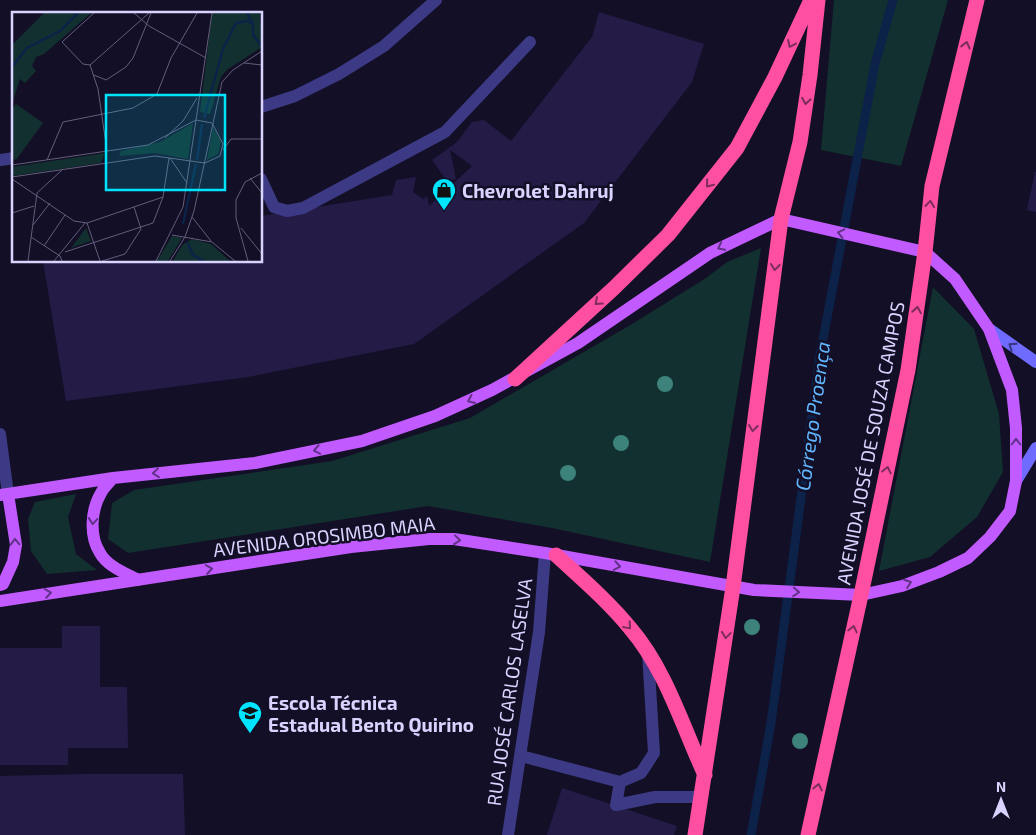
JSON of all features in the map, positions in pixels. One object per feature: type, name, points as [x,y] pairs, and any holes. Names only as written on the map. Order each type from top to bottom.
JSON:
[{"type":"highway","points":[[515,378],[614,288],[668,235],[737,148],[776,77],[811,0]]},
{"type":"highway","points":[[695,835],[732,587],[781,219],[800,142],[818,0]]},
{"type":"highway","name":"AVENIDA JOSÉ DE SOUZA CAMPOS","points":[[808,835],[908,370],[925,252],[932,186],[977,0]]},
{"type":"highway","points":[[550,554],[631,628],[668,688],[682,725],[705,775]]},
{"type":"main road","points":[[0,585],[3,584],[13,562],[16,545],[4,494],[113,478],[255,463],[362,441],[435,416],[515,378],[586,338],[710,253],[781,219],[925,252]]},
{"type":"main road","name":"AVENIDA OROSIMBO MAIA","points":[[0,600],[351,547],[429,539],[454,539],[550,554],[754,590],[861,595],[902,586],[939,572],[968,558],[990,537],[1010,511],[1016,481],[1016,428],[1012,390],[989,329],[955,279],[925,252]]},
{"type":"main road","points":[[989,329],[1036,362]]},
{"type":"main road","points":[[1016,481],[1036,448]]},
{"type":"main road","points":[[113,478],[101,491],[96,502],[92,522],[94,538],[100,554],[116,569],[138,580]]},
{"type":"street","points":[[262,107],[295,96],[339,74],[384,46],[436,0]]},
{"type":"street","points":[[262,181],[274,207],[287,211],[303,208],[445,132],[530,42]]},
{"type":"street","points":[[0,434],[4,494]]},
{"type":"street","name":"RUA JOSÉ CARLOS LASELVA","points":[[508,835],[550,554]]},
{"type":"street","points":[[521,756],[620,782],[641,773],[654,753],[648,653]]},
{"type":"street","points":[[620,782],[616,804],[655,797],[701,797]]},
{"type":"green space","points":[[834,0],[948,0],[901,166],[821,150]]},
{"type":"green space","points":[[761,248],[710,562],[552,528],[428,506],[128,553],[108,539],[112,503],[134,490],[332,461],[470,418],[632,324],[706,278],[727,262]]},
{"type":"green space","points":[[933,287],[974,329],[999,414],[1003,472],[977,517],[930,557],[879,571]]},
{"type":"green space","points":[[76,494],[68,517],[76,554],[97,570],[47,574],[31,551],[28,519],[35,502]]},
{"type":"building","name":"Chevrolet Dahruj","points":[[599,12],[704,44],[692,82],[584,223],[414,344],[248,377],[66,401],[43,262],[262,262],[262,216],[392,195],[396,180],[416,177],[413,192],[423,199],[427,196],[429,206],[472,166],[450,150],[456,179],[447,181],[432,160],[457,142],[472,122],[484,120],[511,141],[592,37]]},
{"type":"building","points":[[1036,172],[1036,212],[1027,210]]},
{"type":"building","points":[[62,626],[100,626],[100,687],[127,687],[128,748],[68,748],[68,765],[0,765],[0,648],[62,648]]},
{"type":"building","points":[[183,774],[185,835],[0,835],[0,776]]},
{"type":"building","points":[[562,788],[677,826],[674,835],[547,835]]},
{"type":"waterway","name":"Córrego Proença","points":[[751,835],[771,723],[820,355],[875,64],[893,0]]},
{"type":"place","name":"Chevrolet Dahruj","points":[[444,211]]},
{"type":"place","name":"Escola Técnica Estadual Bento Quirino","points":[[250,734]]}]
